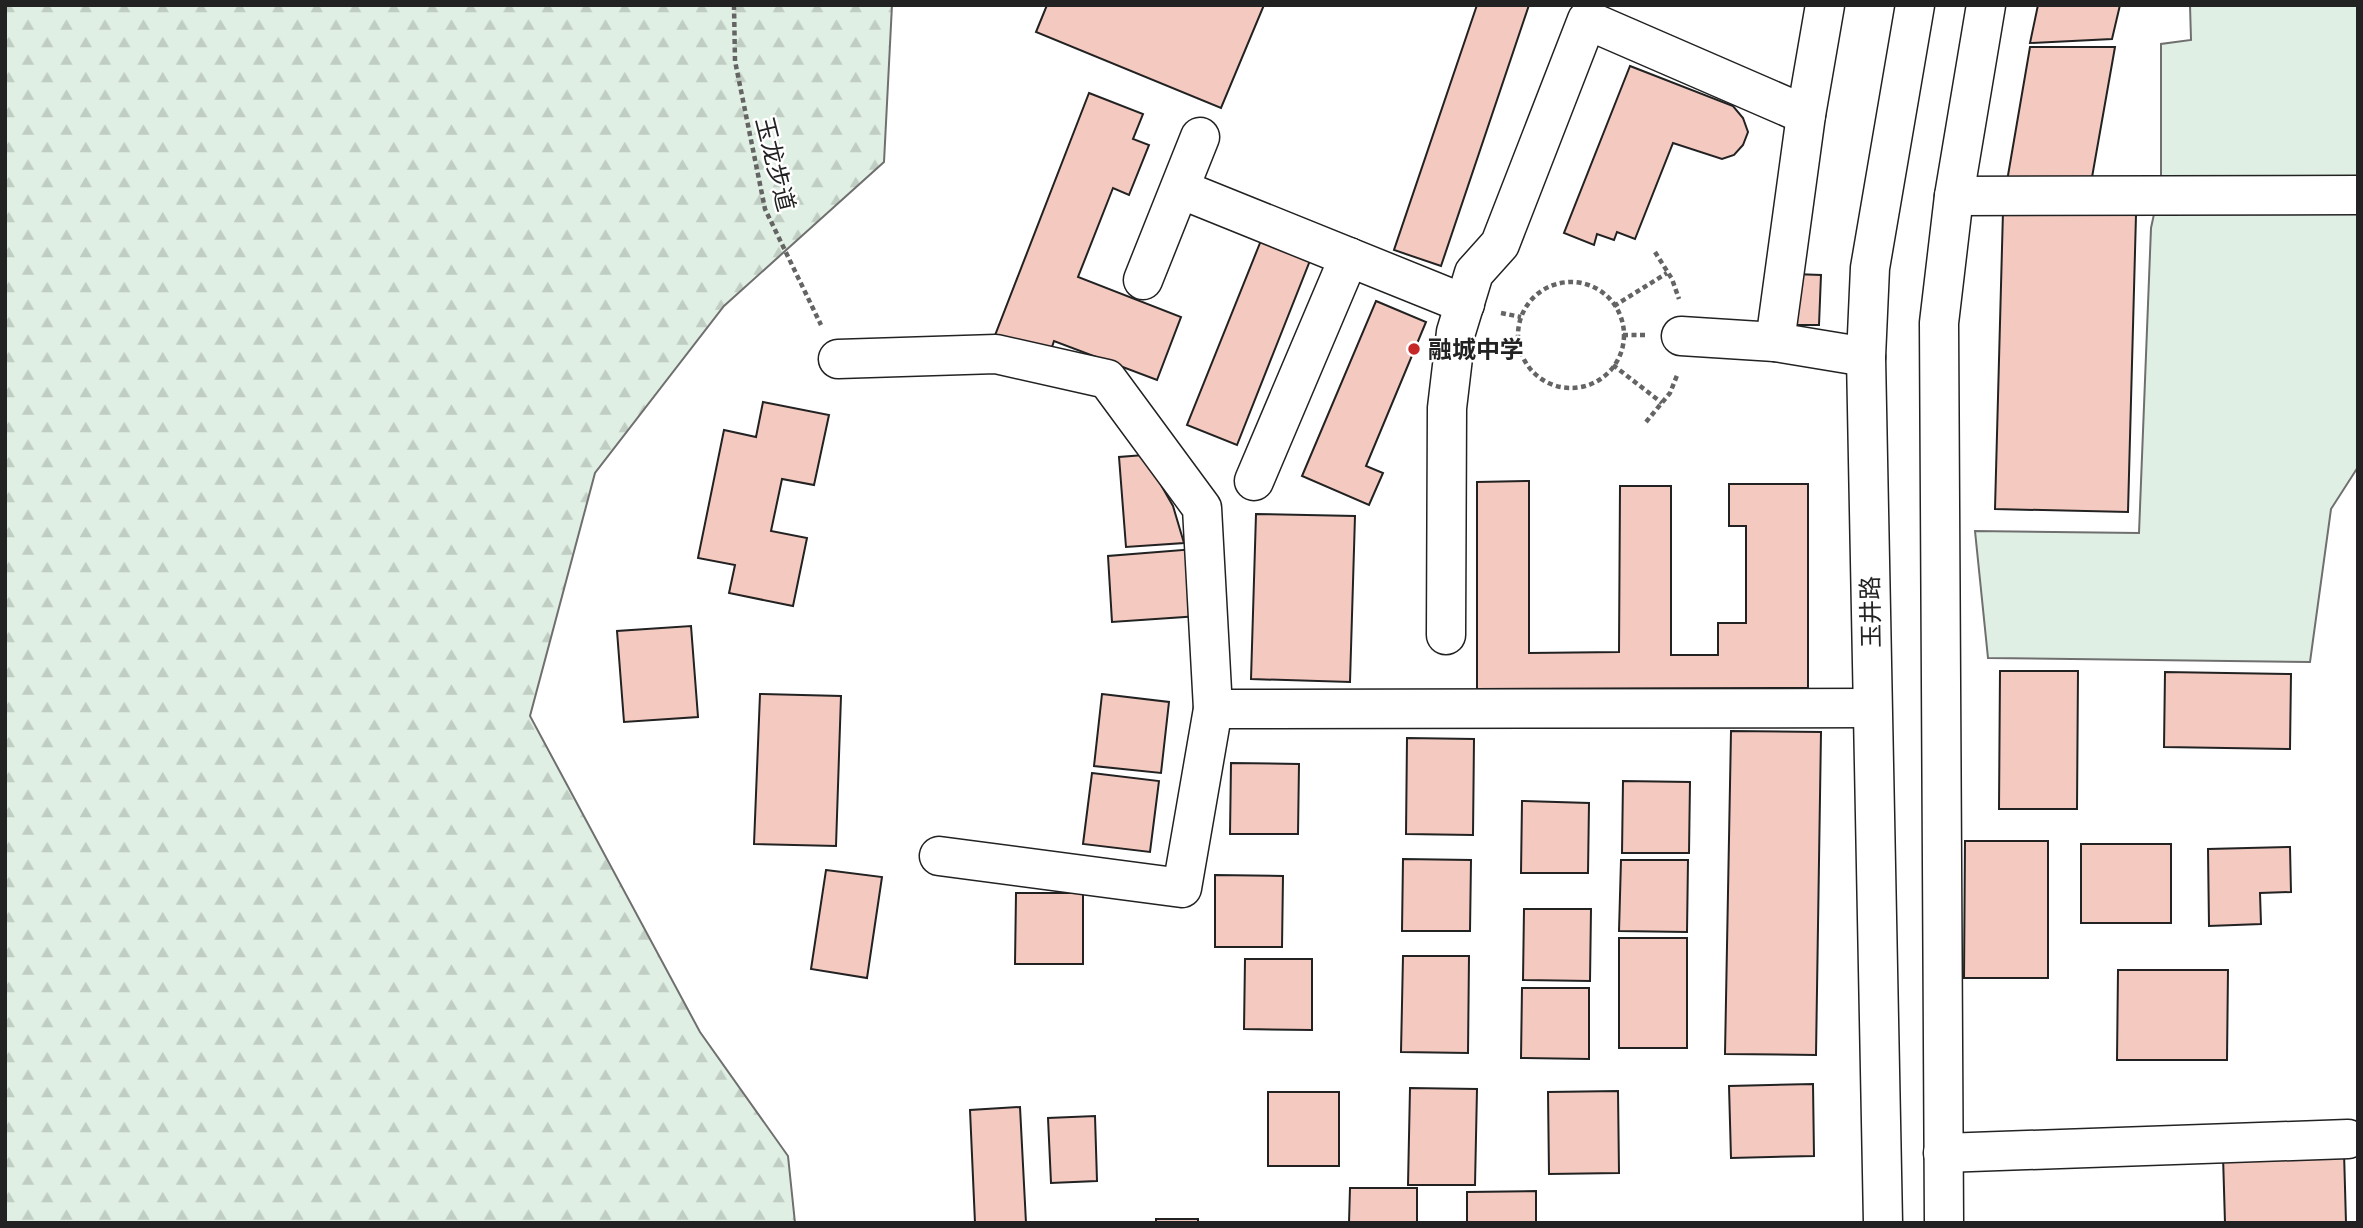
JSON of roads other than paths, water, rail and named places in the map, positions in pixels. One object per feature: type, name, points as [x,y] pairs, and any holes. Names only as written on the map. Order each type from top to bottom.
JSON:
[{"type":"street","points":[[1775,342],[1806,115],[1825,5]]},
{"type":"street","name":"玉井路","points":[[1883,1223],[1866,357],[1870,268],[1915,5]]},
{"type":"street","points":[[1944,1223],[1939,323],[1954,196],[1986,5]]},
{"type":"street","points":[[1446,635],[1447,408],[1456,332],[1474,273],[1500,244],[1587,20],[1806,115]]},
{"type":"street","points":[[1143,280],[1200,137]]},
{"type":"street","points":[[1180,190],[1465,304]]},
{"type":"street","points":[[1954,196],[2358,195]]},
{"type":"street","points":[[1254,481],[1349,257]]},
{"type":"street","points":[[1681,336],[1775,342],[1866,357]]},
{"type":"street","points":[[838,359],[996,354],[1107,379],[1202,508],[1213,709],[1182,888],[939,856]]},
{"type":"street","points":[[1213,709],[1872,708]]},
{"type":"street","points":[[1943,1153],[2348,1139]]},
{"type":"place","name":"融城中学","points":[[1414,349]]}]
